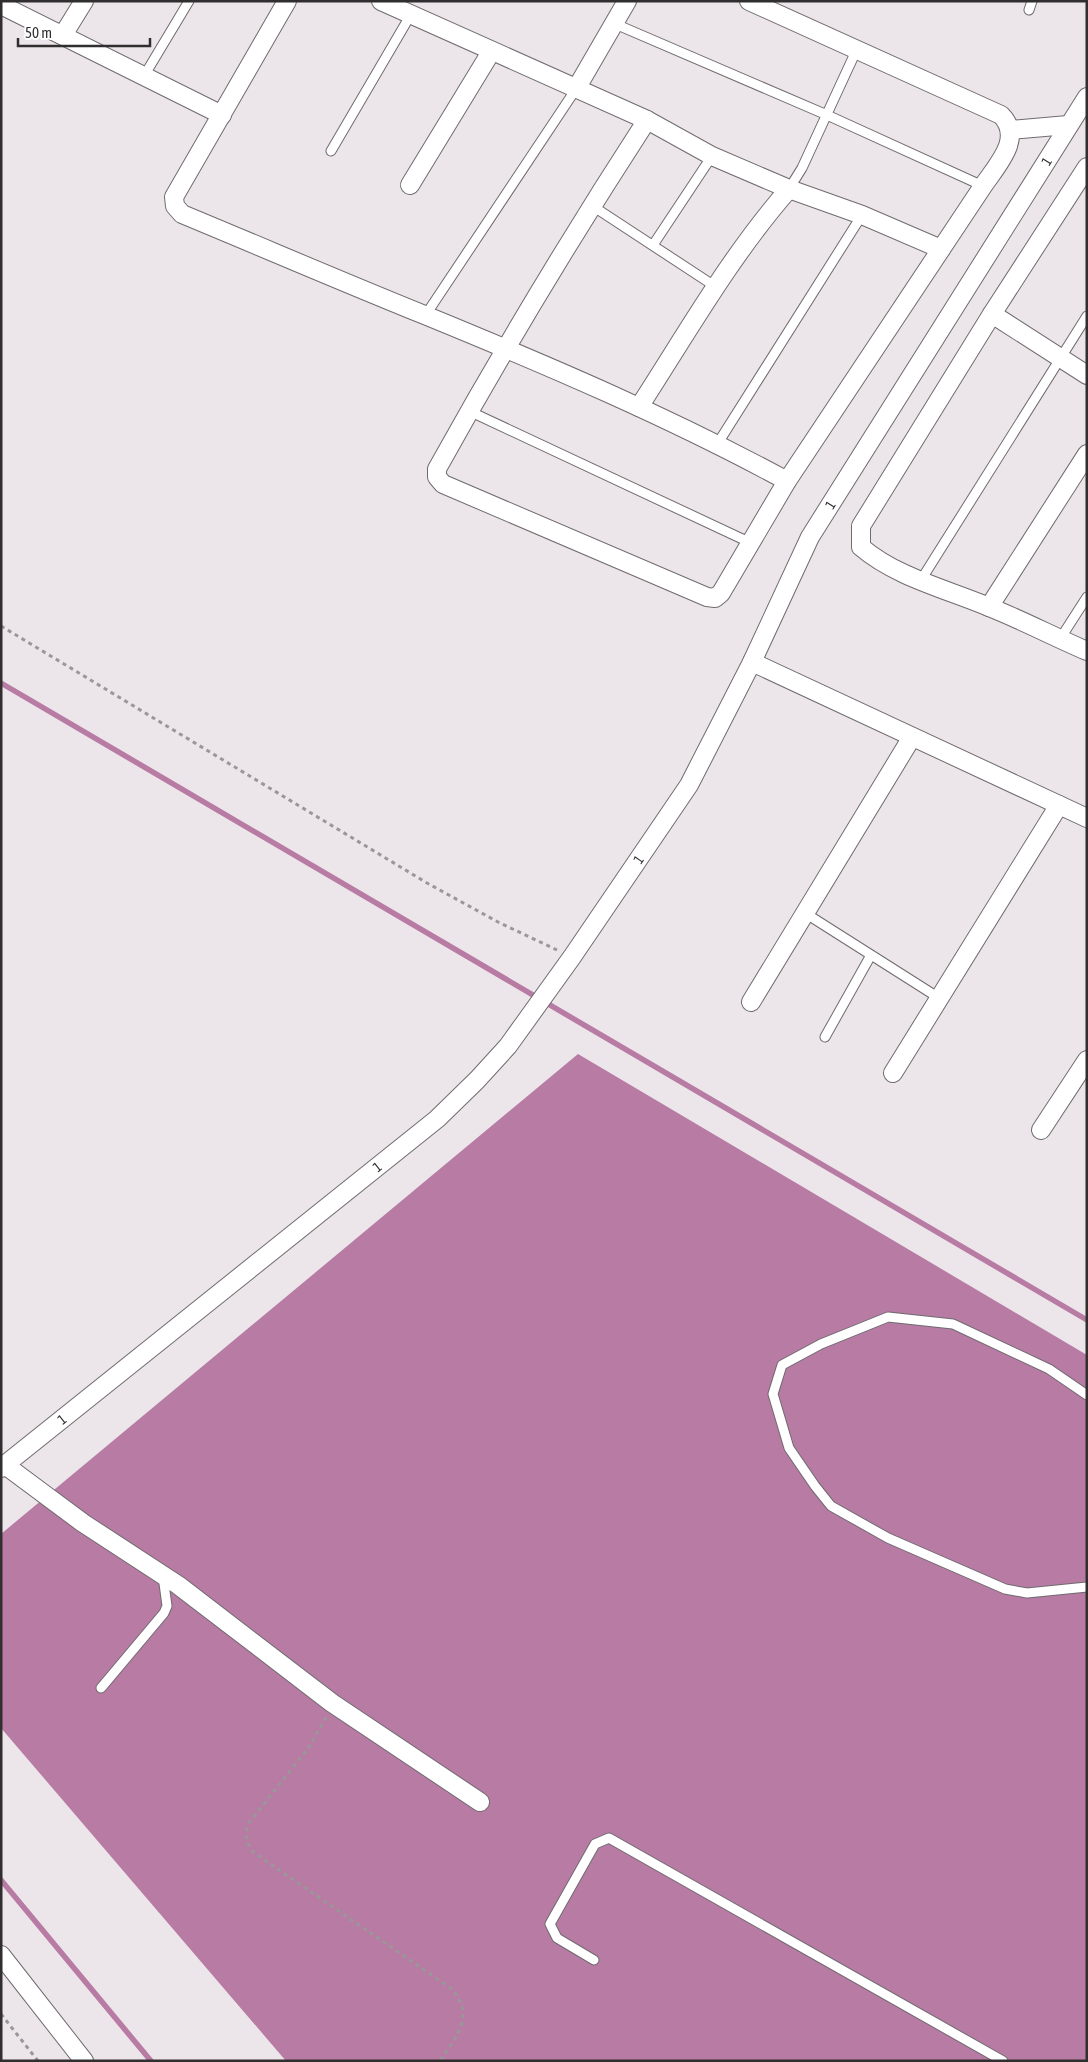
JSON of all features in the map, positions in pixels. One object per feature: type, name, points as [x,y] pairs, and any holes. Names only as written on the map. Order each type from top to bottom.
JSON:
[{"type":"street","points":[[62,35],[84,1]]},
{"type":"street","points":[[287,1],[174,197],[175,206],[182,214],[505,348],[639,407],[718,443],[787,481]]},
{"type":"street","points":[[381,1],[410,16],[647,120],[712,156],[789,189],[862,215],[941,250]]},
{"type":"street","points":[[576,89],[627,1]]},
{"type":"street","points":[[647,120],[591,205],[505,348],[437,469],[437,477],[443,484],[707,597],[715,598],[721,593],[787,481],[984,186],[1008,148],[1011,130],[1001,115],[749,1]]},
{"type":"street","points":[[1,5],[222,115]]},
{"type":"street","points":[[410,185],[491,52]]},
{"type":"street","name":"1","points":[[3,1467],[437,1119],[508,1046],[572,957],[689,785],[752,662],[810,538],[1086,98]]},
{"type":"street","points":[[1011,130],[1068,125]]},
{"type":"street","points":[[1087,167],[992,314],[861,526],[860,546],[874,558],[921,580],[989,607],[1087,651]]},
{"type":"street","points":[[639,407],[716,287],[769,212],[789,189]]},
{"type":"street","points":[[992,314],[1087,375]]},
{"type":"street","points":[[989,607],[1087,454]]},
{"type":"street","points":[[752,662],[1087,818]]},
{"type":"street","points":[[751,1002],[912,737]]},
{"type":"street","points":[[893,1073],[1059,805]]},
{"type":"street","points":[[1041,1130],[1087,1060]]},
{"type":"street","points":[[3,1467],[163,1576],[332,1703],[480,1802]]},
{"type":"street","points":[[1,1955],[84,2061]]},
{"type":"lane","points":[[144,76],[189,1]]},
{"type":"lane","points":[[331,151],[410,16]]},
{"type":"lane","points":[[613,23],[984,186]]},
{"type":"lane","points":[[789,189],[797,179],[857,49]]},
{"type":"lane","points":[[425,316],[576,89]]},
{"type":"lane","points":[[653,245],[712,156]]},
{"type":"lane","points":[[591,205],[716,287]]},
{"type":"lane","points":[[718,443],[862,215]]},
{"type":"lane","points":[[921,580],[1087,316]]},
{"type":"lane","points":[[469,411],[751,543]]},
{"type":"lane","points":[[1060,640],[1087,597]]},
{"type":"lane","points":[[805,913],[939,998]]},
{"type":"lane","points":[[825,1037],[871,955]]},
{"type":"lane","points":[[1087,1395],[1049,1369],[953,1324],[888,1317],[821,1344],[782,1365],[773,1394],[789,1448],[831,1506],[888,1538],[1005,1589],[1027,1593],[1087,1587]]},
{"type":"lane","points":[[102,1688],[164,1613],[166,1606],[163,1576]]},
{"type":"lane","points":[[594,1960],[556,1938],[550,1924],[595,1844],[609,1838],[1003,2061]]},
{"type":"path","points":[[1,626],[427,884],[498,922],[572,957]]},
{"type":"path","points":[[332,1703],[309,1747],[248,1824],[245,1834],[247,1844],[253,1852],[452,1989],[464,2009],[462,2021],[455,2038],[440,2061]]},
{"type":"path","points":[[1,2014],[38,2061]]},
{"type":"shaded area","points":[[578,1054],[1087,1355],[1087,2061],[286,2061],[1,1728],[1,1534]]},
{"type":"waterway","points":[[1,683],[1087,1320]]},
{"type":"waterway","points":[[1,1880],[151,2061]]}]
